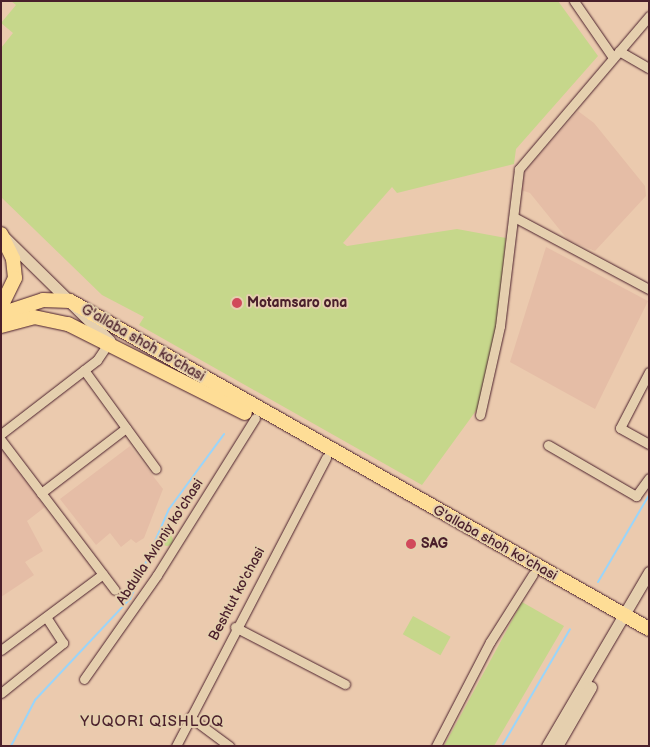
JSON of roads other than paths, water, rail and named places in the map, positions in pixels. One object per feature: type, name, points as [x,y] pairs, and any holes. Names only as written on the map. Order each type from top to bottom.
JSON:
[{"type":"main road","points":[[1,234],[70,300]]},
{"type":"main road","points":[[1,234],[13,259],[15,278],[1,307]]},
{"type":"main road","points":[[1,314],[43,300],[70,300]]},
{"type":"main road","name":"G'allaba shoh ko'chasi","points":[[70,300],[110,341],[255,418],[533,574],[624,621],[649,629]]},
{"type":"main road","name":"G'allaba shoh ko'chasi","points":[[70,300],[624,621]]},
{"type":"main road","points":[[1,326],[41,317],[110,341]]},
{"type":"main road","points":[[554,744],[624,621],[649,572]]},
{"type":"main road","points":[[624,621],[649,585]]},
{"type":"main road","points":[[624,621],[649,639]]},
{"type":"street","points":[[574,1],[615,53],[649,68]]},
{"type":"street","points":[[480,415],[500,326],[519,169],[615,53],[649,16]]},
{"type":"street","points":[[514,217],[649,290]]},
{"type":"street","points":[[1,434],[84,370],[110,341]]},
{"type":"street","points":[[84,370],[156,469]]},
{"type":"street","points":[[649,372],[620,428],[649,444]]},
{"type":"street","name":"Abdulla Avloniy ko'chasi","points":[[84,679],[158,575],[255,418]]},
{"type":"street","points":[[41,494],[126,428]]},
{"type":"street","points":[[1,440],[115,590]]},
{"type":"street","points":[[548,445],[636,496],[649,478]]},
{"type":"street","name":"Beshtut ko'chasi","points":[[176,746],[235,627],[326,458]]},
{"type":"street","points":[[1,650],[103,574]]},
{"type":"street","points":[[436,746],[490,642],[533,574]]},
{"type":"street","points":[[1,693],[63,643],[46,616]]},
{"type":"street","points":[[235,627],[345,684]]},
{"type":"street","points":[[190,717],[229,746]]},
{"type":"waterway","points":[[11,746],[35,700],[130,599],[169,509],[224,434]]},
{"type":"waterway","points":[[598,582],[649,495]]},
{"type":"waterway","points":[[502,746],[570,629]]},
{"type":"place","name":"Motamsaro ona","points":[[237,303]]},
{"type":"place","name":"SAG","points":[[411,544]]},
{"type":"district","name":"YUQORI QISHLOQ","points":[[152,722]]}]
